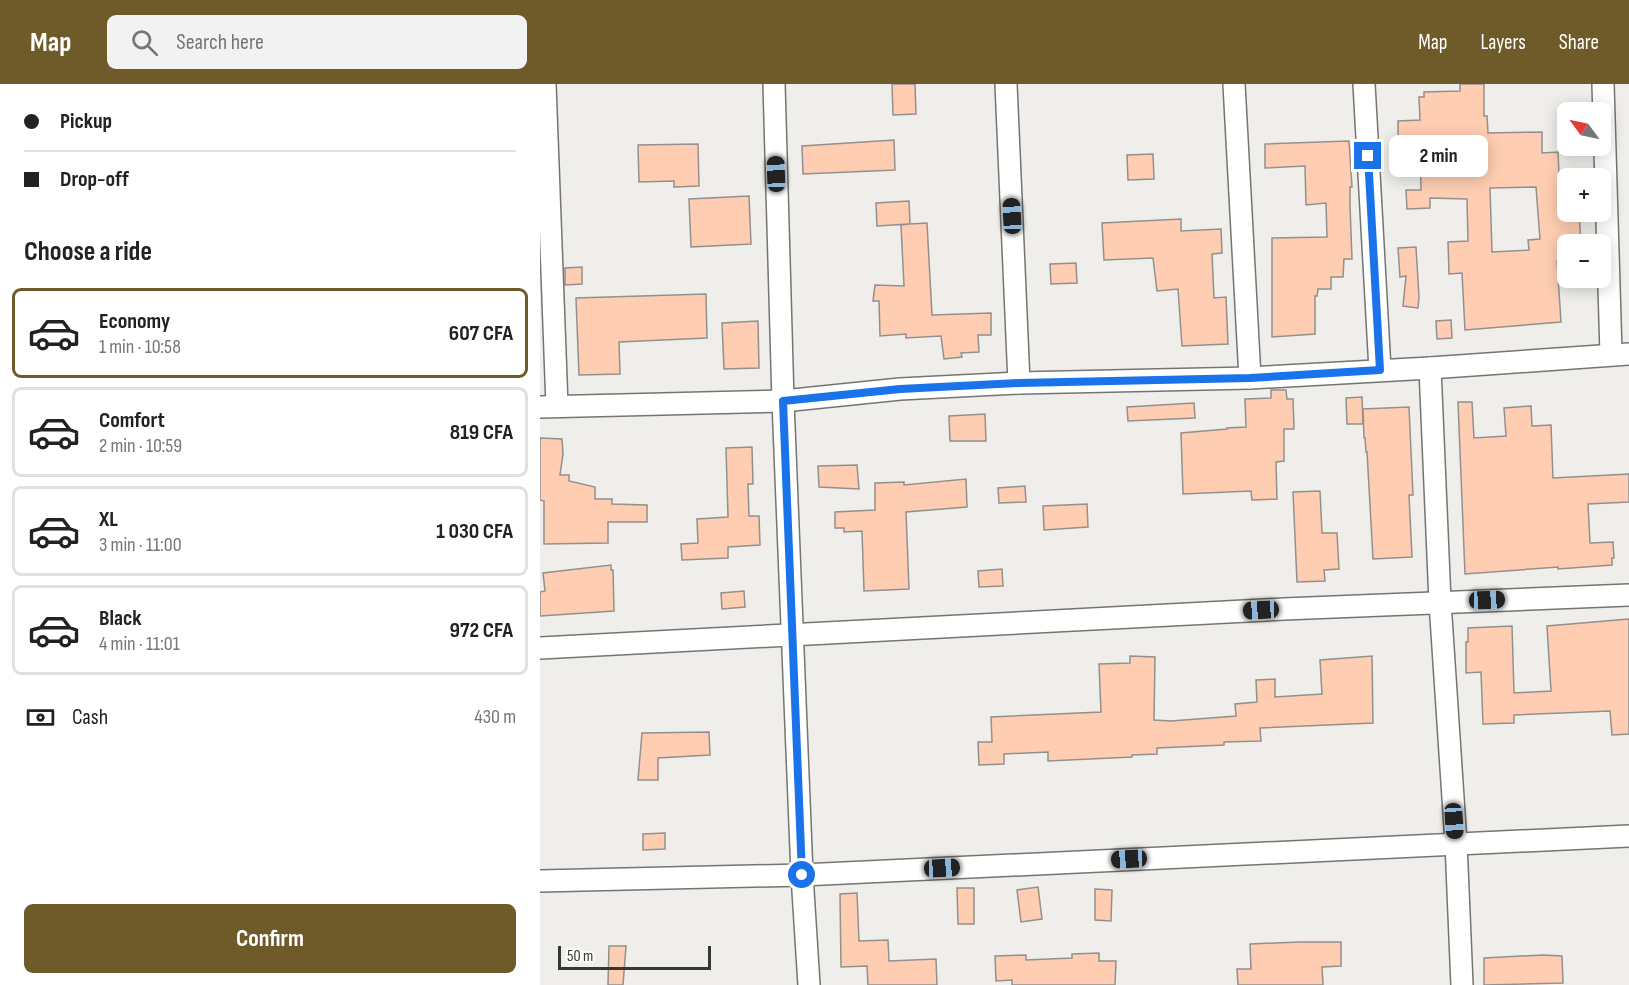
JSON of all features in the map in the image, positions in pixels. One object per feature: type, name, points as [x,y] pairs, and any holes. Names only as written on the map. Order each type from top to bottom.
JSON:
[{"type":"street","points":[[545,84],[548,406],[783,401],[900,389],[1019,383],[1250,378],[1620,354],[1603,84]]},
{"type":"street","points":[[774,84],[783,401],[802,875],[809,985]]},
{"type":"street","points":[[1006,84],[1019,383]]},
{"type":"street","points":[[1234,84],[1250,378]]},
{"type":"street","points":[[1364,84],[1380,370]]},
{"type":"street","points":[[1430,368],[1440,602],[1456,843],[1462,985]]},
{"type":"street","points":[[540,648],[1440,602],[1629,595]]},
{"type":"street","points":[[540,881],[802,875],[1629,836]]},
{"type":"building","points":[[892,84],[915,84],[916,114],[893,115]]},
{"type":"building","points":[[1460,84],[1484,84],[1484,116],[1487,116],[1488,133],[1542,132],[1542,153],[1557,152],[1557,222],[1580,222],[1580,234],[1557,234],[1557,288],[1561,322],[1465,330],[1462,273],[1449,274],[1448,242],[1468,241],[1467,199],[1430,198],[1430,208],[1407,209],[1406,190],[1421,190],[1420,147],[1398,149],[1398,121],[1420,120],[1419,97],[1424,97],[1424,92],[1460,91]],"holes":[[[1536,187],[1540,239],[1528,240],[1529,250],[1492,252],[1490,188]]]},
{"type":"building","points":[[894,140],[895,170],[803,174],[802,146]]},
{"type":"building","points":[[1349,141],[1352,187],[1350,187],[1350,206],[1352,259],[1344,259],[1343,277],[1331,277],[1331,289],[1318,289],[1317,296],[1315,296],[1315,334],[1272,337],[1272,238],[1327,237],[1326,203],[1306,205],[1305,166],[1265,168],[1265,144]]},
{"type":"building","points":[[698,144],[699,186],[674,187],[674,181],[639,182],[638,145]]},
{"type":"building","points":[[1153,154],[1154,179],[1128,180],[1127,155]]},
{"type":"building","points":[[749,196],[751,244],[691,247],[689,199]]},
{"type":"building","points":[[909,201],[910,224],[927,223],[932,315],[991,313],[991,335],[978,335],[979,352],[961,353],[962,357],[944,359],[941,336],[906,338],[906,334],[880,336],[879,301],[873,301],[875,285],[904,286],[901,225],[909,224],[877,226],[876,203]]},
{"type":"building","points":[[1181,219],[1181,231],[1221,229],[1222,253],[1212,254],[1214,298],[1226,297],[1228,344],[1182,346],[1178,289],[1157,291],[1153,258],[1104,260],[1102,223]]},
{"type":"building","points":[[1416,247],[1418,308],[1403,306],[1406,276],[1400,277],[1398,248]]},
{"type":"building","points":[[1076,263],[1077,283],[1051,284],[1050,264]]},
{"type":"building","points":[[582,267],[582,284],[565,285],[565,268]]},
{"type":"building","points":[[706,294],[707,338],[619,342],[620,374],[579,375],[576,298]]},
{"type":"building","points":[[1451,320],[1452,338],[1437,339],[1436,321]]},
{"type":"building","points":[[758,321],[759,368],[724,369],[722,323]]},
{"type":"building","points":[[1271,390],[1286,390],[1287,399],[1293,399],[1294,429],[1284,429],[1284,461],[1276,462],[1277,499],[1252,500],[1251,491],[1183,494],[1181,433],[1246,427],[1245,399],[1271,398]]},
{"type":"building","points":[[1362,397],[1363,424],[1347,424],[1346,398]]},
{"type":"building","points":[[1458,402],[1472,402],[1474,438],[1506,436],[1504,408],[1531,406],[1532,426],[1551,425],[1553,478],[1629,474],[1629,502],[1588,504],[1590,543],[1613,542],[1612,565],[1465,574]]},
{"type":"building","points":[[1194,403],[1195,418],[1128,421],[1127,407]]},
{"type":"building","points":[[1409,407],[1413,495],[1409,495],[1412,557],[1373,559],[1363,409]]},
{"type":"building","points":[[985,414],[986,441],[950,441],[949,416]]},
{"type":"building","points":[[540,438],[562,439],[563,454],[560,475],[569,475],[569,481],[595,487],[595,499],[612,499],[612,504],[647,505],[647,522],[608,522],[608,543],[544,544],[544,501],[540,500]]},
{"type":"building","points":[[752,447],[753,484],[748,484],[749,516],[759,516],[760,545],[728,547],[728,558],[682,560],[681,544],[698,543],[697,519],[728,517],[726,448]]},
{"type":"building","points":[[857,465],[859,489],[819,487],[818,466]]},
{"type":"building","points":[[966,479],[967,507],[906,512],[909,589],[864,591],[862,531],[844,532],[844,528],[835,528],[835,512],[875,510],[875,483],[904,482],[904,485]]},
{"type":"building","points":[[1025,486],[1026,502],[999,503],[998,488]]},
{"type":"building","points":[[1320,491],[1322,533],[1337,533],[1339,569],[1324,570],[1325,581],[1297,582],[1293,492]]},
{"type":"building","points":[[1087,504],[1088,527],[1044,530],[1043,506]]},
{"type":"building","points":[[611,565],[614,611],[540,616],[540,592],[545,591],[543,573]]},
{"type":"building","points":[[1002,569],[1003,586],[979,587],[978,571]]},
{"type":"building","points":[[744,591],[745,607],[722,609],[721,593]]},
{"type":"building","points":[[1629,619],[1629,734],[1612,735],[1610,711],[1514,715],[1514,723],[1483,724],[1481,672],[1466,673],[1468,628],[1512,626],[1514,693],[1551,691],[1547,626]]},
{"type":"building","points":[[1130,656],[1155,657],[1154,720],[1171,721],[1236,716],[1235,704],[1257,702],[1256,680],[1275,679],[1275,697],[1322,694],[1320,660],[1372,656],[1373,723],[1260,728],[1261,741],[1157,748],[1157,754],[1132,755],[1132,757],[1048,761],[1048,752],[1004,754],[1004,764],[979,765],[978,742],[992,742],[991,717],[1101,712],[1099,664],[1130,663]]},
{"type":"building","points":[[709,732],[710,755],[658,758],[658,780],[638,780],[642,733]]},
{"type":"building","points":[[665,833],[665,849],[643,850],[643,834]]},
{"type":"building","points":[[1038,887],[1042,919],[1021,922],[1017,890]]},
{"type":"building","points":[[957,888],[974,888],[974,924],[958,924]]},
{"type":"building","points":[[1095,889],[1112,890],[1111,921],[1095,920]]},
{"type":"building","points":[[857,893],[859,941],[888,940],[889,961],[936,959],[937,985],[868,985],[867,966],[841,967],[840,894]]},
{"type":"building","points":[[1341,942],[1341,966],[1322,967],[1323,985],[1238,985],[1237,969],[1251,969],[1250,944]]},
{"type":"building","points":[[609,946],[626,946],[623,985],[608,985]]},
{"type":"building","points":[[1099,953],[1099,961],[1116,961],[1115,985],[1012,985],[1012,980],[996,981],[995,956],[1026,955],[1026,960],[1072,958],[1072,954]]},
{"type":"building","points":[[1562,956],[1563,983],[1484,985],[1484,958]]},
{"type":"route","points":[[802,875],[783,401],[900,389],[1019,383],[1250,378],[1380,370],[1368,156]]}]
